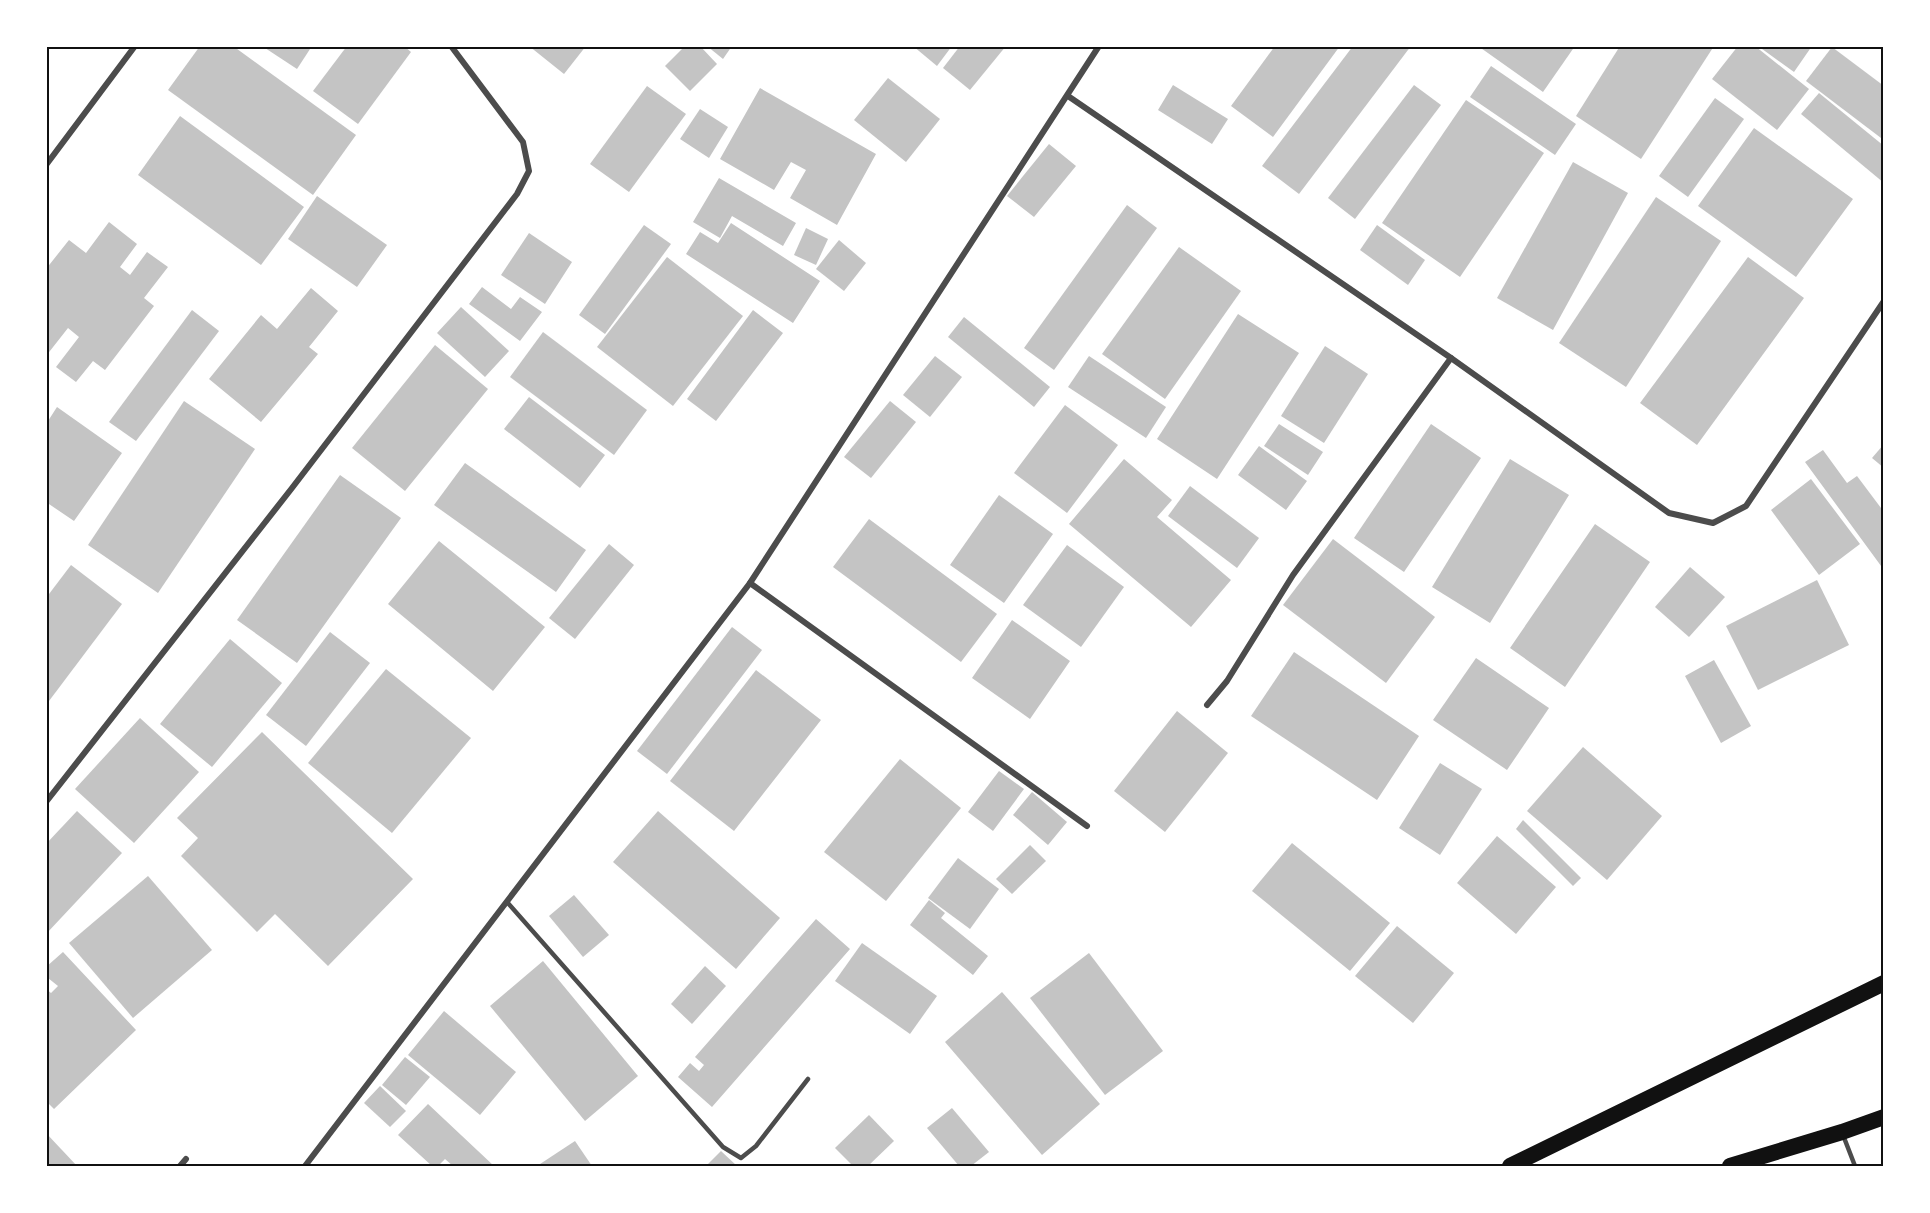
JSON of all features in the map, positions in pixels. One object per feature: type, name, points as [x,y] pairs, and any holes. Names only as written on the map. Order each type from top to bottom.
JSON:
[{"type":"highway","points":[[1510,1167],[1884,983]]},
{"type":"highway","points":[[1731,1167],[1884,1117]]},
{"type":"street","points":[[46,165],[135,46]]},
{"type":"street","points":[[46,802],[300,478],[517,194],[529,171],[523,142],[451,46]]},
{"type":"street","points":[[305,1167],[750,583],[1099,46]]},
{"type":"street","points":[[1068,96],[1450,358],[1669,513],[1713,523],[1746,506],[1884,301]]},
{"type":"street","points":[[1207,705],[1227,681],[1293,575],[1450,358]]},
{"type":"street","points":[[750,583],[1087,826]]},
{"type":"street","points":[[180,1167],[186,1159]]},
{"type":"lane","points":[[507,902],[723,1147],[741,1158],[756,1146],[808,1079]]},
{"type":"lane","points":[[1842,1132],[1855,1167]]},
{"type":"building","points":[[200,46],[233,46],[356,135],[313,195],[168,90]]},
{"type":"building","points":[[262,46],[312,46],[297,69]]},
{"type":"building","points":[[347,46],[404,46],[411,52],[358,124],[313,91]]},
{"type":"building","points":[[529,46],[586,46],[564,74]]},
{"type":"building","points":[[685,46],[700,46],[717,64],[690,91],[665,66]]},
{"type":"building","points":[[707,46],[732,46],[723,59]]},
{"type":"building","points":[[913,46],[952,46],[937,66]]},
{"type":"building","points":[[960,46],[1006,46],[970,90],[943,68]]},
{"type":"building","points":[[1275,46],[1340,46],[1273,137],[1231,106]]},
{"type":"building","points":[[1353,46],[1411,46],[1299,194],[1262,166]]},
{"type":"building","points":[[1478,46],[1575,46],[1543,92]]},
{"type":"building","points":[[1620,46],[1714,46],[1641,159],[1576,116]]},
{"type":"building","points":[[1738,46],[1755,46],[1809,89],[1777,130],[1712,79]]},
{"type":"building","points":[[1758,46],[1812,46],[1794,72]]},
{"type":"building","points":[[1832,47],[1884,86],[1884,135],[1881,138],[1806,81]]},
{"type":"building","points":[[1491,66],[1576,124],[1555,155],[1470,97]]},
{"type":"building","points":[[888,78],[940,119],[906,162],[854,120]]},
{"type":"building","points":[[1173,85],[1228,119],[1212,144],[1158,110]]},
{"type":"building","points":[[1414,85],[1441,105],[1355,219],[1328,198]]},
{"type":"building","points":[[647,86],[686,114],[629,192],[590,164]]},
{"type":"building","points":[[760,88],[876,154],[837,225],[790,198],[806,170],[791,162],[774,190],[720,159]]},
{"type":"building","points":[[1819,93],[1884,146],[1884,183],[1801,114]]},
{"type":"building","points":[[1715,98],[1744,119],[1688,197],[1659,176]]},
{"type":"building","points":[[1466,100],[1544,153],[1460,277],[1382,223]]},
{"type":"building","points":[[700,109],[728,127],[709,158],[680,139]]},
{"type":"building","points":[[180,116],[304,207],[261,265],[138,175]]},
{"type":"building","points":[[1754,128],[1853,199],[1796,277],[1698,206]]},
{"type":"building","points":[[1049,144],[1076,166],[1034,217],[1007,196]]},
{"type":"building","points":[[1573,162],[1628,193],[1553,330],[1497,298]]},
{"type":"building","points":[[719,178],[796,223],[783,246],[732,216],[720,238],[693,222]]},
{"type":"building","points":[[317,196],[387,245],[357,287],[288,239]]},
{"type":"building","points":[[1656,197],[1721,241],[1626,387],[1559,343]]},
{"type":"building","points":[[1127,205],[1157,228],[1054,370],[1024,348]]},
{"type":"building","points":[[109,222],[137,244],[120,267],[130,275],[147,252],[168,267],[144,298],[154,306],[105,370],[93,361],[76,382],[56,367],[79,337],[68,328],[46,356],[46,269],[69,240],[86,253]]},
{"type":"building","points":[[731,223],[820,281],[793,323],[686,254],[700,232],[718,243]]},
{"type":"building","points":[[644,225],[671,244],[605,334],[579,315]]},
{"type":"building","points":[[1377,225],[1425,260],[1408,285],[1360,250]]},
{"type":"building","points":[[806,228],[828,239],[816,265],[794,255]]},
{"type":"building","points":[[529,233],[572,262],[545,304],[501,275]]},
{"type":"building","points":[[839,240],[866,263],[844,291],[816,269]]},
{"type":"building","points":[[1179,247],[1241,291],[1165,399],[1102,354]]},
{"type":"building","points":[[667,257],[743,316],[673,406],[597,347]]},
{"type":"building","points":[[1748,257],[1804,298],[1697,445],[1640,403]]},
{"type":"building","points":[[482,287],[511,309],[520,297],[542,312],[520,341],[469,304]]},
{"type":"building","points":[[311,288],[338,311],[309,347],[318,354],[261,422],[209,379],[261,315],[277,329]]},
{"type":"building","points":[[461,307],[509,351],[485,377],[437,333]]},
{"type":"building","points":[[192,310],[219,331],[136,441],[109,422]]},
{"type":"building","points":[[753,310],[783,333],[716,421],[687,399]]},
{"type":"building","points":[[1238,314],[1299,353],[1217,479],[1157,439]]},
{"type":"building","points":[[964,317],[1050,387],[1034,407],[948,337]]},
{"type":"building","points":[[543,332],[647,410],[614,455],[510,377]]},
{"type":"building","points":[[435,345],[488,389],[405,491],[352,448]]},
{"type":"building","points":[[1325,346],[1368,374],[1324,443],[1281,416]]},
{"type":"building","points":[[935,356],[962,377],[930,417],[903,395]]},
{"type":"building","points":[[1089,356],[1166,407],[1146,438],[1068,387]]},
{"type":"building","points":[[529,397],[605,455],[580,488],[504,429]]},
{"type":"building","points":[[184,401],[255,449],[158,593],[88,545]]},
{"type":"building","points":[[890,401],[916,422],[871,478],[844,457]]},
{"type":"building","points":[[1065,405],[1118,445],[1067,513],[1014,473]]},
{"type":"building","points":[[57,407],[122,453],[74,521],[46,502],[46,420],[48,421]]},
{"type":"building","points":[[1279,424],[1323,452],[1308,475],[1264,446]]},
{"type":"building","points":[[1431,424],[1481,458],[1404,572],[1354,538]]},
{"type":"building","points":[[1884,444],[1884,468],[1872,458]]},
{"type":"building","points":[[1259,446],[1307,481],[1286,510],[1238,475]]},
{"type":"building","points":[[1823,450],[1847,483],[1857,476],[1884,512],[1884,570],[1805,462]]},
{"type":"building","points":[[1124,459],[1172,500],[1157,517],[1231,580],[1191,627],[1069,524]]},
{"type":"building","points":[[1510,459],[1569,495],[1490,623],[1432,587]]},
{"type":"building","points":[[465,463],[586,550],[556,592],[434,505]]},
{"type":"building","points":[[340,475],[401,518],[297,663],[237,620]]},
{"type":"building","points":[[1811,479],[1860,544],[1819,575],[1771,510]]},
{"type":"building","points":[[1190,486],[1259,538],[1237,568],[1168,516]]},
{"type":"building","points":[[999,495],[1053,534],[1004,603],[950,565]]},
{"type":"building","points":[[869,519],[997,614],[961,662],[833,567]]},
{"type":"building","points":[[1595,524],[1650,562],[1565,687],[1510,648]]},
{"type":"building","points":[[1333,539],[1435,617],[1386,683],[1283,605]]},
{"type":"building","points":[[439,541],[545,627],[493,691],[388,604]]},
{"type":"building","points":[[609,544],[634,565],[575,639],[549,618]]},
{"type":"building","points":[[1067,545],[1124,587],[1081,647],[1023,605]]},
{"type":"building","points":[[71,565],[122,604],[46,705],[46,598]]},
{"type":"building","points":[[1690,567],[1725,597],[1689,637],[1655,607]]},
{"type":"building","points":[[1817,580],[1849,645],[1758,690],[1726,626]]},
{"type":"building","points":[[1012,620],[1070,661],[1030,719],[972,678]]},
{"type":"building","points":[[732,627],[762,650],[667,774],[637,751]]},
{"type":"building","points":[[330,632],[370,663],[306,746],[266,715]]},
{"type":"building","points":[[230,639],[282,683],[212,767],[160,724]]},
{"type":"building","points":[[1294,652],[1419,736],[1377,800],[1251,716]]},
{"type":"building","points":[[1476,658],[1549,708],[1507,770],[1433,720]]},
{"type":"building","points":[[1714,660],[1751,726],[1721,743],[1685,676]]},
{"type":"building","points":[[386,669],[471,738],[392,833],[308,763]]},
{"type":"building","points":[[756,670],[821,720],[734,831],[670,781]]},
{"type":"building","points":[[1177,711],[1228,753],[1165,832],[1114,791]]},
{"type":"building","points":[[140,718],[199,772],[134,843],[75,789]]},
{"type":"building","points":[[262,732],[413,879],[328,966],[275,914],[257,932],[181,856],[198,838],[177,818]]},
{"type":"building","points":[[1583,747],[1662,816],[1607,880],[1527,811]]},
{"type":"building","points":[[900,759],[961,808],[886,901],[824,852]]},
{"type":"building","points":[[1440,763],[1482,789],[1440,855],[1399,828]]},
{"type":"building","points":[[999,771],[1024,789],[993,831],[968,812]]},
{"type":"building","points":[[1032,792],[1067,822],[1048,845],[1013,815]]},
{"type":"building","points":[[77,811],[122,853],[46,934],[46,844]]},
{"type":"building","points":[[658,811],[780,918],[736,969],[613,862]]},
{"type":"building","points":[[1523,820],[1581,878],[1573,886],[1516,829]]},
{"type":"building","points":[[1497,836],[1556,887],[1516,934],[1457,883]]},
{"type":"building","points":[[1292,843],[1390,923],[1350,971],[1252,891]]},
{"type":"building","points":[[1030,845],[1046,861],[1012,894],[996,879]]},
{"type":"building","points":[[958,858],[999,889],[970,929],[928,898]]},
{"type":"building","points":[[148,876],[212,950],[133,1018],[69,943]]},
{"type":"building","points":[[574,895],[609,935],[583,957],[549,916]]},
{"type":"building","points":[[929,900],[945,913],[941,918],[988,956],[973,975],[910,925]]},
{"type":"building","points":[[816,919],[850,949],[712,1107],[678,1077],[690,1063],[699,1071],[704,1065],[695,1057]]},
{"type":"building","points":[[1397,926],[1454,973],[1413,1023],[1355,976]]},
{"type":"building","points":[[862,943],[937,996],[910,1034],[835,981]]},
{"type":"building","points":[[63,952],[136,1030],[54,1109],[46,1101],[46,989],[51,993],[58,986],[48,978],[46,980],[46,967]]},
{"type":"building","points":[[1089,953],[1163,1051],[1105,1095],[1030,998]]},
{"type":"building","points":[[543,961],[638,1076],[585,1121],[490,1006]]},
{"type":"building","points":[[705,966],[726,986],[692,1024],[671,1004]]},
{"type":"building","points":[[1002,992],[1100,1104],[1042,1155],[945,1042]]},
{"type":"building","points":[[444,1011],[516,1072],[480,1115],[408,1055]]},
{"type":"building","points":[[405,1057],[430,1077],[406,1105],[382,1085]]},
{"type":"building","points":[[380,1086],[406,1111],[390,1127],[364,1103]]},
{"type":"building","points":[[428,1104],[494,1166],[453,1166],[445,1159],[438,1166],[432,1166],[398,1135]]},
{"type":"building","points":[[952,1108],[989,1152],[971,1166],[959,1166],[927,1128]]},
{"type":"building","points":[[869,1115],[894,1141],[868,1166],[853,1166],[835,1148]]},
{"type":"building","points":[[46,1133],[77,1166],[46,1166]]},
{"type":"building","points":[[575,1141],[592,1166],[537,1166]]},
{"type":"building","points":[[721,1151],[737,1166],[706,1166]]}]
